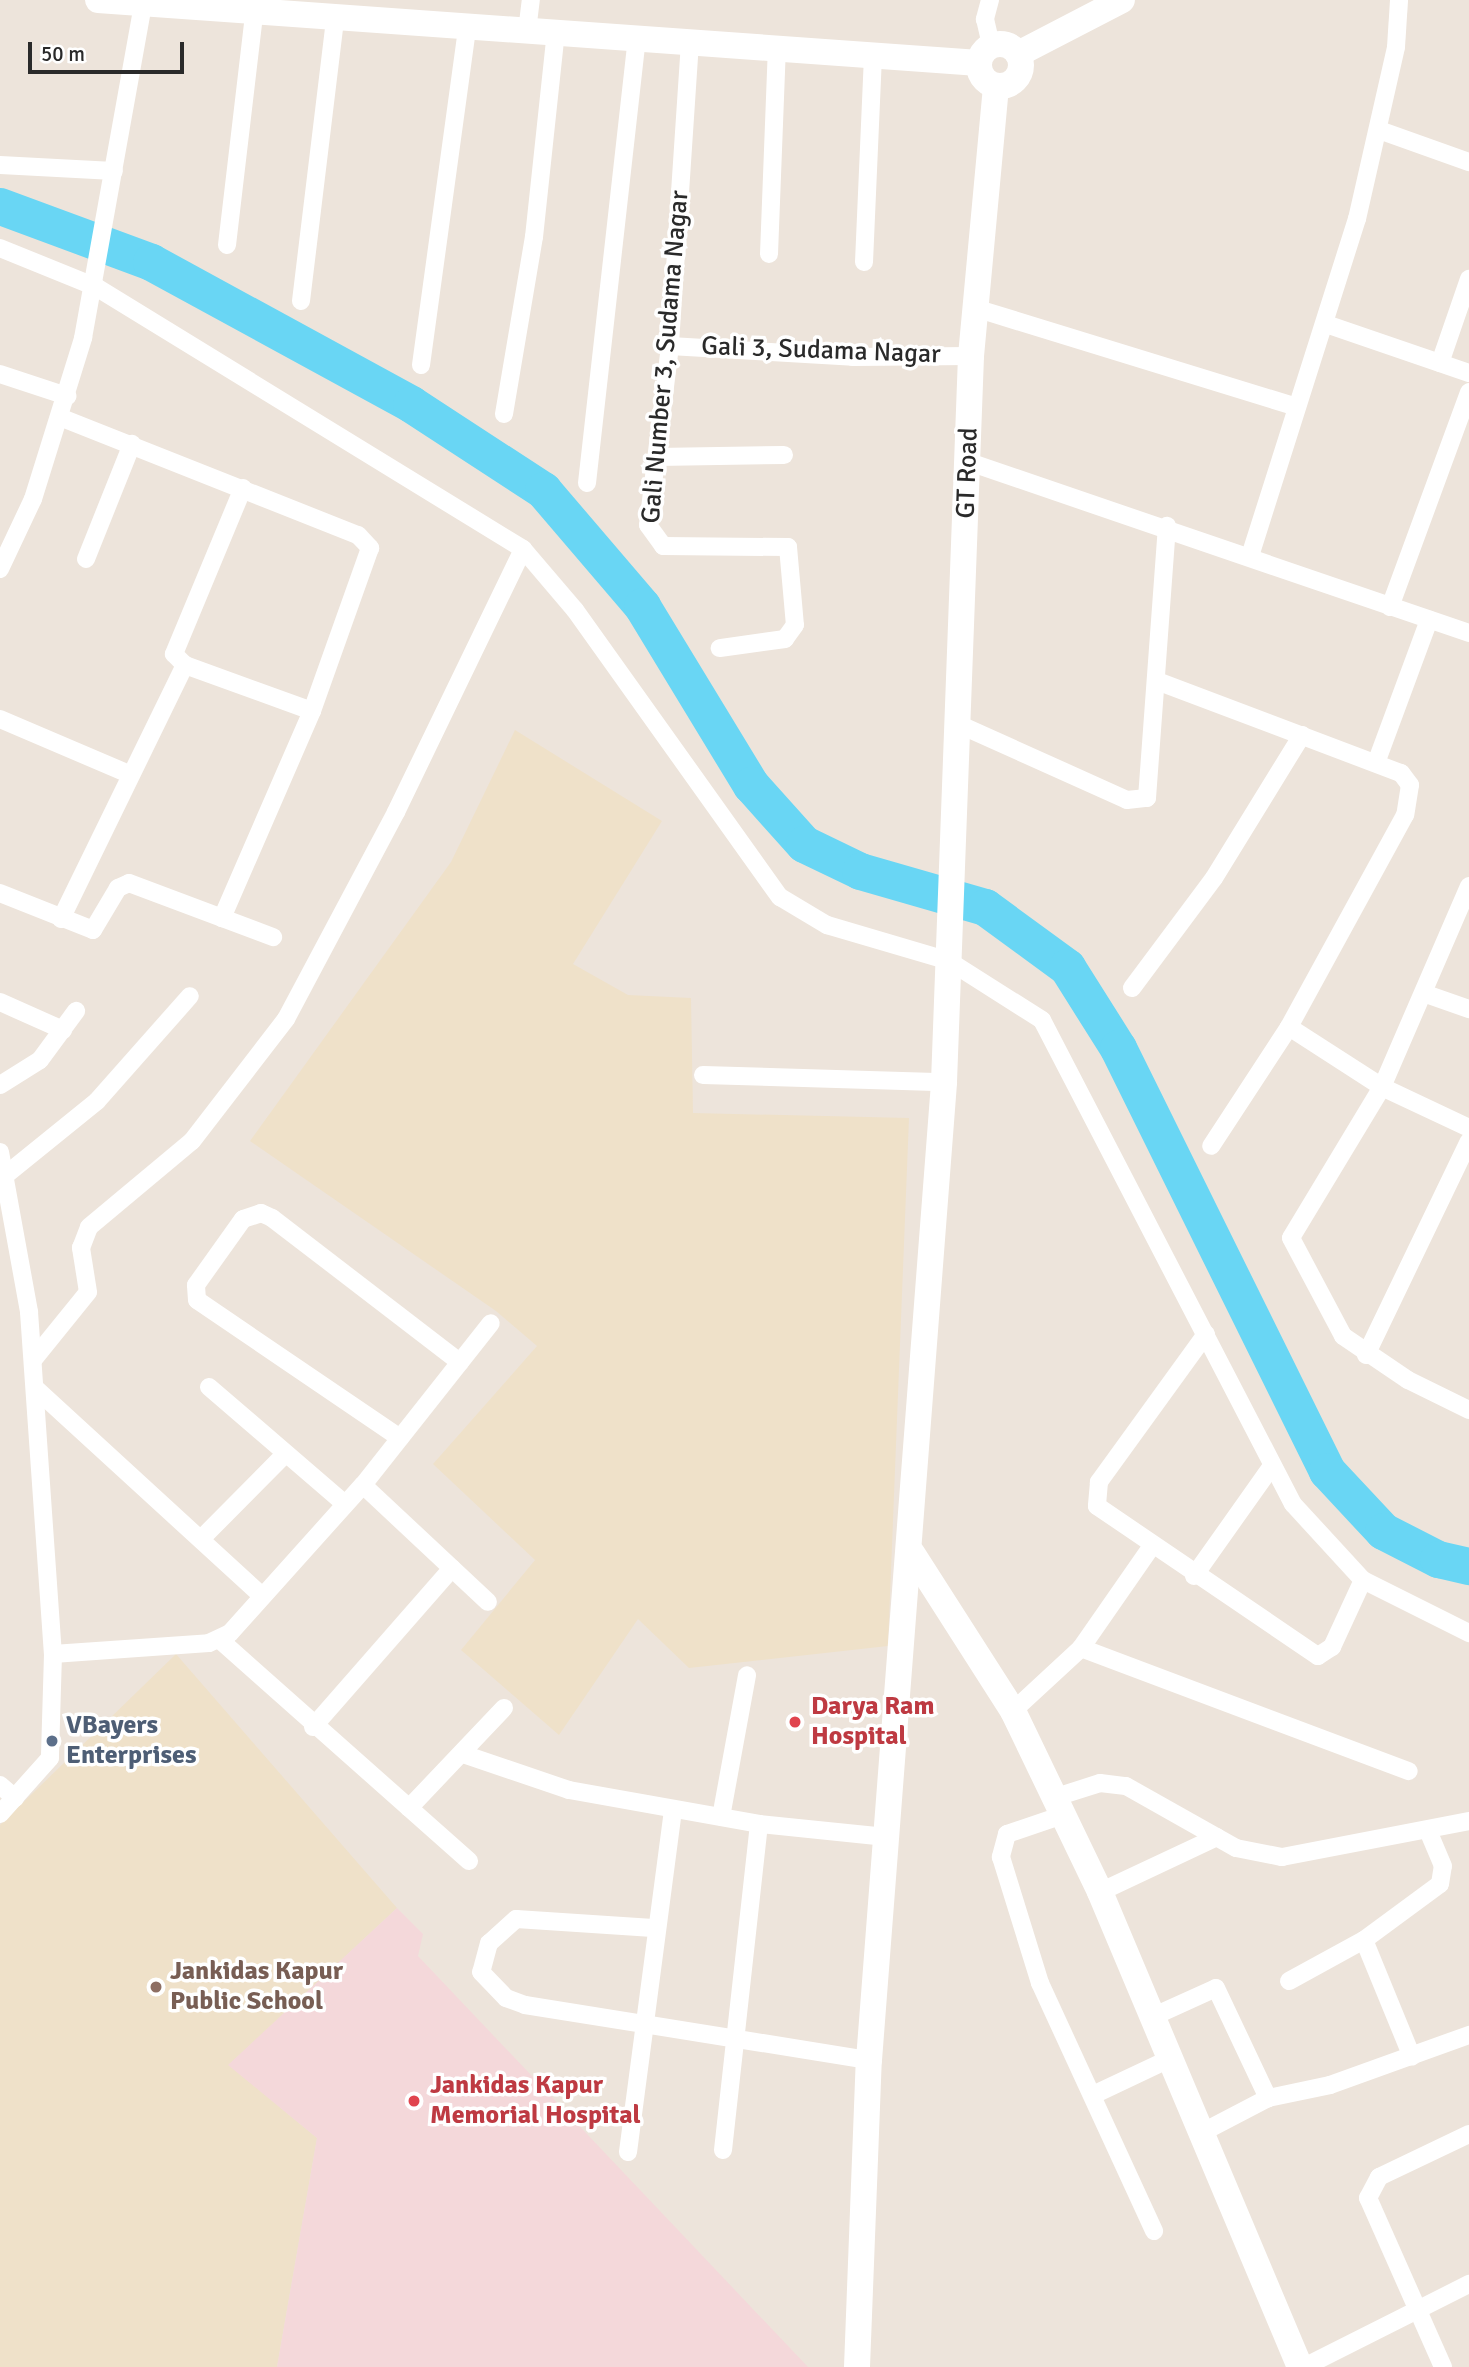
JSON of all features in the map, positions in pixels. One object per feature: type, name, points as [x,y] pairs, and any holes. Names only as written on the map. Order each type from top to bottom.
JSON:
[{"type":"main road","points":[[99,0],[254,15],[637,37],[873,54],[985,54],[1005,44],[1018,54]]},
{"type":"main road","points":[[1018,54],[1122,0]]},
{"type":"main road","points":[[985,54],[982,76],[996,86],[1018,77],[1018,54]]},
{"type":"main road","name":"GT Road","points":[[857,2367],[869,2060],[912,1553],[944,1082],[971,356],[996,86]]},
{"type":"main road","points":[[912,1553],[1013,1711],[1056,1807],[1100,1892],[1302,2367]]},
{"type":"street","points":[[527,31],[531,0]]},
{"type":"street","points":[[985,54],[985,19],[990,0]]},
{"type":"street","points":[[1250,556],[1293,406],[1326,324],[1379,130],[1399,0]]},
{"type":"street","points":[[0,569],[62,418],[96,287],[144,3]]},
{"type":"street","points":[[227,246],[254,15]]},
{"type":"street","points":[[301,301],[335,20]]},
{"type":"street","points":[[421,365],[467,28]]},
{"type":"street","points":[[504,414],[534,237],[556,32]]},
{"type":"street","points":[[587,483],[637,37]]},
{"type":"street","name":"Gali Number 3, Sudama Nagar","points":[[690,42],[670,346],[648,525],[656,542],[782,544],[791,552],[794,631],[785,639],[720,648]]},
{"type":"street","points":[[769,254],[777,47]]},
{"type":"street","points":[[864,262],[873,54]]},
{"type":"street","points":[[1379,130],[1469,162]]},
{"type":"street","points":[[0,165],[114,171]]},
{"type":"street","points":[[0,248],[96,287],[523,549],[575,610],[780,897],[827,925],[949,951],[1042,1020],[1293,1504],[1363,1580],[1469,1633]]},
{"type":"street","points":[[1440,363],[1469,279]]},
{"type":"street","points":[[975,308],[1293,406]]},
{"type":"street","points":[[1326,324],[1469,373]]},
{"type":"street","name":"Gali 3, Sudama Nagar","points":[[670,346],[853,357],[971,356]]},
{"type":"street","points":[[0,374],[67,396]]},
{"type":"street","points":[[1390,607],[1469,392]]},
{"type":"street","points":[[62,418],[358,535],[370,548],[312,711],[222,918]]},
{"type":"street","points":[[86,559],[132,444]]},
{"type":"street","points":[[657,457],[784,455]]},
{"type":"street","points":[[969,462],[1167,526],[1469,634]]},
{"type":"street","points":[[243,488],[176,641],[174,654],[185,666],[312,711]]},
{"type":"street","points":[[958,724],[1139,803],[1150,791],[1167,526]]},
{"type":"street","points":[[33,1360],[88,1292],[81,1248],[89,1227],[192,1141],[286,1019],[396,812],[523,549]]},
{"type":"street","points":[[1376,763],[1429,620]]},
{"type":"street","points":[[61,919],[185,666]]},
{"type":"street","points":[[1157,681],[1376,763],[1406,778],[1411,797],[1405,815],[1289,1027],[1211,1146]]},
{"type":"street","points":[[0,719],[131,775]]},
{"type":"street","points":[[1132,988],[1214,878],[1302,735]]},
{"type":"street","points":[[0,893],[61,919],[98,927],[118,888],[129,883],[274,937]]},
{"type":"street","points":[[1469,886],[1426,994],[1382,1087],[1291,1238],[1331,1318],[1366,1355],[1469,1410]]},
{"type":"street","points":[[1426,994],[1469,1009]]},
{"type":"street","points":[[4,1177],[97,1101],[190,996]]},
{"type":"street","points":[[0,1002],[63,1030]]},
{"type":"street","points":[[0,1085],[40,1060],[76,1011]]},
{"type":"street","points":[[1289,1027],[1382,1087],[1469,1128]]},
{"type":"street","points":[[703,1075],[944,1082]]},
{"type":"street","points":[[1366,1355],[1469,1141]]},
{"type":"street","points":[[0,1152],[33,1360],[53,1654],[50,1758],[0,1814]]},
{"type":"street","points":[[400,1438],[197,1300],[196,1285],[243,1219],[261,1213],[272,1218],[460,1362]]},
{"type":"street","points":[[53,1654],[220,1640],[363,1485],[491,1324]]},
{"type":"street","points":[[1206,1334],[1094,1490],[1097,1506],[1194,1576],[1318,1656],[1332,1647],[1363,1580]]},
{"type":"street","points":[[209,1387],[284,1455],[345,1504]]},
{"type":"street","points":[[34,1388],[202,1538],[261,1595]]},
{"type":"street","points":[[202,1538],[284,1455]]},
{"type":"street","points":[[1194,1576],[1272,1466]]},
{"type":"street","points":[[363,1485],[488,1602]]},
{"type":"street","points":[[1013,1711],[1081,1648],[1152,1546]]},
{"type":"street","points":[[313,1727],[452,1568]]},
{"type":"street","points":[[220,1640],[313,1727],[469,1861]]},
{"type":"street","points":[[1081,1648],[1409,1771]]},
{"type":"street","points":[[721,1816],[747,1675]]},
{"type":"street","points":[[409,1808],[505,1708]]},
{"type":"street","points":[[463,1754],[549,1786],[673,1811],[721,1816],[759,1824],[886,1837]]},
{"type":"street","points":[[1154,2231],[1040,1983],[1001,1857],[1007,1834],[1100,1783],[1126,1786],[1244,1851],[1282,1857],[1469,1821]]},
{"type":"street","points":[[0,1785],[15,1798]]},
{"type":"street","points":[[628,2152],[653,1928],[673,1811]]},
{"type":"street","points":[[723,2150],[759,1824]]},
{"type":"street","points":[[1289,1981],[1364,1940],[1440,1884],[1443,1866],[1429,1830]]},
{"type":"street","points":[[1100,1892],[1217,1837]]},
{"type":"street","points":[[653,1928],[516,1919],[498,1931],[482,1957],[488,1984],[506,1998],[643,2027],[736,2038],[869,2060]]},
{"type":"street","points":[[1364,1940],[1412,2057]]},
{"type":"street","points":[[1152,2017],[1216,1988],[1268,2098]]},
{"type":"street","points":[[1203,2132],[1268,2098],[1412,2057],[1469,2035]]},
{"type":"street","points":[[1093,2095],[1169,2059]]},
{"type":"street","points":[[1443,2367],[1414,2311],[1369,2193],[1379,2177],[1469,2134]]},
{"type":"street","points":[[1302,2367],[1469,2284]]},
{"type":"shaded area","points":[[515,730],[662,821],[573,964],[628,995],[691,998],[693,1113],[909,1118],[888,1646],[689,1668],[638,1619],[559,1735],[461,1650],[535,1560],[433,1464],[537,1346],[496,1311],[250,1141],[451,862]]},
{"type":"shaded area","name":"Jankidas Kapur Public School","points":[[176,1654],[397,1908],[229,2065],[317,2138],[277,2367],[0,2367],[0,1825]]},
{"type":"shaded area","name":"Jankidas Kapur Memorial Hospital","points":[[397,1908],[423,1934],[418,1956],[808,2367],[277,2367],[317,2138],[228,2065]]},
{"type":"waterway","points":[[0,206],[151,262],[411,404],[543,490],[642,606],[751,785],[804,844],[860,871],[985,907],[1067,967],[1118,1048],[1327,1471],[1383,1531],[1438,1559],[1469,1566]]},
{"type":"place","name":"Darya Ram Hospital","points":[[795,1722]]},
{"type":"place","name":"VBayers Enterprises","points":[[52,1741]]},
{"type":"place","name":"Jankidas Kapur Public School","points":[[156,1987]]},
{"type":"place","name":"Jankidas Kapur Memorial Hospital","points":[[414,2101]]}]
